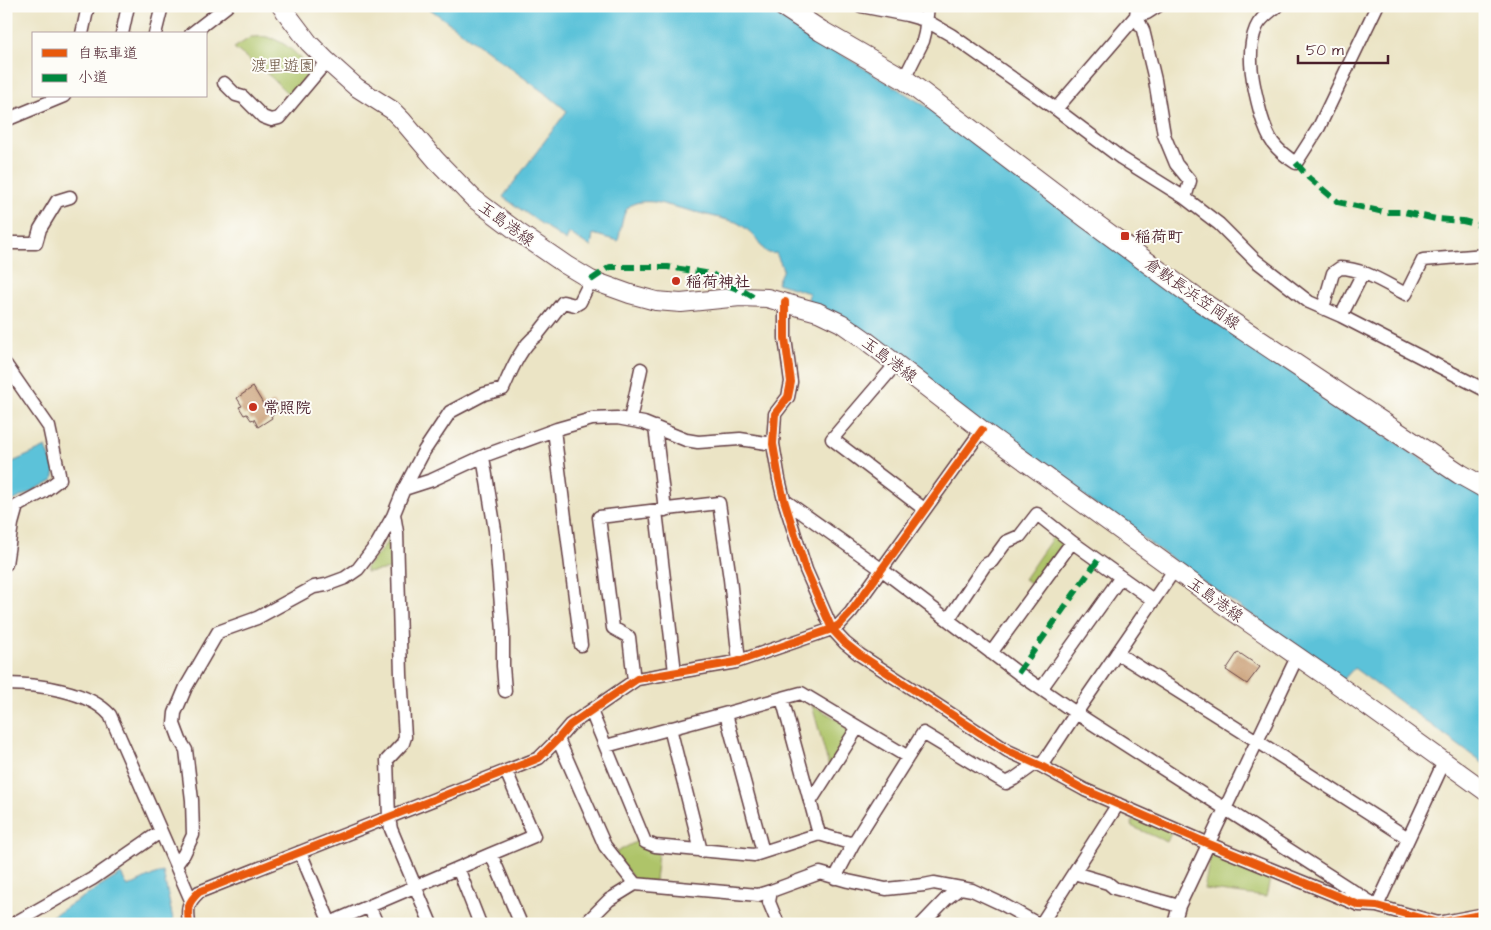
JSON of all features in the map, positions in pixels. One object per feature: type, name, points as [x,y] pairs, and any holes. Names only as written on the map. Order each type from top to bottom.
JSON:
[{"type":"main road","name":"玉島港線","points":[[281,6],[309,43],[327,61],[356,87],[392,110],[436,160],[474,198],[518,232],[566,265],[591,280],[656,301],[681,303],[740,297],[767,298],[818,312],[841,323],[982,430],[1485,792]]},
{"type":"main road","name":"倉敷長浜笠岡線","points":[[783,6],[821,31],[904,79],[1087,218],[1197,298],[1460,474],[1485,488]]},
{"type":"street","points":[[82,32],[88,6]]},
{"type":"street","points":[[122,32],[128,6]]},
{"type":"street","points":[[156,32],[162,6]]},
{"type":"street","points":[[194,32],[227,6]]},
{"type":"street","points":[[861,6],[926,20],[951,35],[1056,109],[1121,158],[1185,198],[1218,224],[1255,260],[1309,302],[1341,316],[1485,390]]},
{"type":"street","points":[[904,79],[925,32],[928,6]]},
{"type":"street","points":[[1137,11],[1148,13],[1158,6]]},
{"type":"street","points":[[1277,6],[1261,19],[1253,36],[1251,67],[1254,90],[1265,129],[1272,142],[1296,163],[1319,128],[1377,6]]},
{"type":"street","points":[[1056,109],[1137,11]]},
{"type":"street","points":[[1137,11],[1155,80],[1164,135],[1176,164],[1190,180],[1185,198]]},
{"type":"street","points":[[224,83],[236,95],[243,97],[264,117],[271,120],[279,118],[327,61]]},
{"type":"street","points":[[6,120],[59,98]]},
{"type":"street","points":[[6,243],[36,242],[40,229],[57,201],[70,198]]},
{"type":"street","points":[[1323,308],[1333,273],[1340,268],[1362,273],[1406,294],[1423,260],[1485,255]]},
{"type":"street","points":[[1341,316],[1362,273]]},
{"type":"street","points":[[176,865],[184,854],[193,835],[192,800],[186,750],[174,724],[186,687],[218,632],[257,618],[314,587],[345,578],[358,569],[394,514],[404,489],[424,451],[450,412],[484,394],[503,389],[516,359],[563,302],[575,306],[580,302],[591,280]]},
{"type":"street","points":[[785,302],[784,338],[791,382],[788,397],[775,414],[773,444],[784,500],[806,570],[832,629],[845,642],[860,655],[1008,751],[1085,790],[1209,844],[1359,905],[1377,906],[1438,923],[1485,914]]},
{"type":"street","points":[[896,364],[832,439],[924,509]]},
{"type":"street","points":[[6,365],[49,428],[60,479],[43,492],[17,506],[12,524],[6,564]]},
{"type":"street","points":[[630,420],[642,369]]},
{"type":"street","points":[[404,489],[432,480],[483,457],[554,430],[592,419],[617,418],[630,420],[686,440],[698,442],[740,439],[773,444]]},
{"type":"street","points":[[655,428],[660,510],[675,672]]},
{"type":"street","points":[[554,430],[581,645]]},
{"type":"street","points":[[189,924],[187,909],[191,900],[199,892],[539,758],[570,725],[637,679],[738,661],[839,625],[851,612],[982,430]]},
{"type":"street","points":[[483,457],[495,530],[503,631],[505,691]]},
{"type":"street","points":[[784,500],[1076,713],[1377,906]]},
{"type":"street","points":[[634,681],[629,637],[613,628],[599,517],[720,504],[738,661]]},
{"type":"street","points":[[394,514],[397,532],[401,675],[405,737],[403,743],[387,760],[389,818],[391,829],[431,924]]},
{"type":"street","points":[[948,620],[985,565],[992,561],[1006,542],[1020,536],[1038,514],[1072,542],[1153,600]]},
{"type":"street","points":[[991,652],[1072,542]]},
{"type":"street","points":[[835,878],[853,844],[923,733],[1006,783],[1038,765],[1175,569]]},
{"type":"street","points":[[1041,689],[1121,576]]},
{"type":"street","points":[[1117,652],[1408,838]]},
{"type":"street","points":[[1174,924],[1179,906],[1298,657]]},
{"type":"street","points":[[6,684],[49,688],[72,693],[101,707],[110,715],[191,900]]},
{"type":"street","points":[[606,746],[801,693],[908,757]]},
{"type":"street","points":[[782,698],[819,834]]},
{"type":"street","points":[[591,711],[646,842],[655,846],[754,856],[819,834],[853,844]]},
{"type":"street","points":[[726,714],[764,852]]},
{"type":"street","points":[[810,802],[858,727]]},
{"type":"street","points":[[670,728],[701,851]]},
{"type":"street","points":[[558,739],[606,846],[635,884]]},
{"type":"street","points":[[1377,906],[1444,762]]},
{"type":"street","points":[[300,852],[330,923],[534,836],[506,771]]},
{"type":"street","points":[[1041,924],[1118,804]]},
{"type":"street","points":[[13,924],[92,879],[160,832]]},
{"type":"street","points":[[491,854],[521,924]]},
{"type":"street","points":[[458,868],[480,924]]},
{"type":"street","points":[[585,924],[609,900],[635,884],[758,894],[820,873],[886,890],[934,883],[972,890],[1038,924]]},
{"type":"street","points":[[1074,873],[1108,884],[1114,888],[1179,906]]},
{"type":"street","points":[[922,924],[946,899],[960,888]]},
{"type":"street","points":[[771,891],[769,902],[778,924]]},
{"type":"street","points":[[369,906],[376,924]]},
{"type":"green space","name":"渡里遊園","points":[[251,37],[274,39],[287,46],[297,55],[310,72],[291,97],[271,77],[234,48]]},
{"type":"green space","points":[[1055,534],[1065,541],[1033,585],[1024,579]]},
{"type":"green space","points":[[392,535],[393,569],[366,572],[366,567]]},
{"type":"green space","points":[[812,705],[849,726],[850,732],[829,767]]},
{"type":"green space","points":[[1135,815],[1172,831],[1167,842],[1131,826]]},
{"type":"green space","points":[[639,840],[653,852],[658,853],[655,881],[635,881],[615,853]]},
{"type":"green space","points":[[1211,852],[1271,875],[1266,897],[1204,889]]},
{"type":"water","points":[[426,6],[766,6],[780,17],[929,108],[1374,428],[1485,500],[1485,763],[1354,668],[1343,680],[808,301],[809,293],[777,283],[783,269],[776,253],[772,254],[766,251],[755,237],[736,222],[655,202],[636,203],[626,210],[618,241],[593,234],[591,247],[569,233],[566,241],[503,197],[567,111]]},
{"type":"water","points":[[46,447],[55,471],[53,480],[11,502],[6,465]]},
{"type":"water","points":[[163,872],[174,924],[39,924],[121,874],[128,887]]},
{"type":"building","name":"常照院","points":[[253,387],[265,407],[274,402],[279,411],[258,427],[254,419],[251,420],[247,414],[244,415],[239,407],[242,406],[237,398]]},
{"type":"building","points":[[1238,652],[1260,667],[1247,684],[1226,670]]},
{"type":"marked path","points":[[1296,163],[1309,178],[1338,202],[1384,212],[1404,212],[1483,226]]},
{"type":"marked path","points":[[1484,255],[1483,226],[1485,210]]},
{"type":"marked path","points":[[591,280],[610,267],[668,267],[712,274],[727,285],[753,297]]},
{"type":"marked path","points":[[1018,673],[1098,560]]},
{"type":"cycle path","points":[[785,302],[785,338],[791,382],[788,397],[775,414],[773,444],[779,479],[806,570],[832,629],[845,643],[860,655],[1008,751],[1041,766],[1085,790],[1209,844],[1359,905],[1377,906],[1438,923],[1485,914]]},
{"type":"cycle path","points":[[189,924],[189,906],[192,899],[199,892],[539,758],[570,725],[637,679],[736,662],[839,625],[851,612],[982,430]]},
{"type":"place","name":"稲荷町","points":[[1125,236]]},
{"type":"place","name":"稲荷神社","points":[[676,281]]},
{"type":"place","name":"常照院","points":[[253,407]]}]
